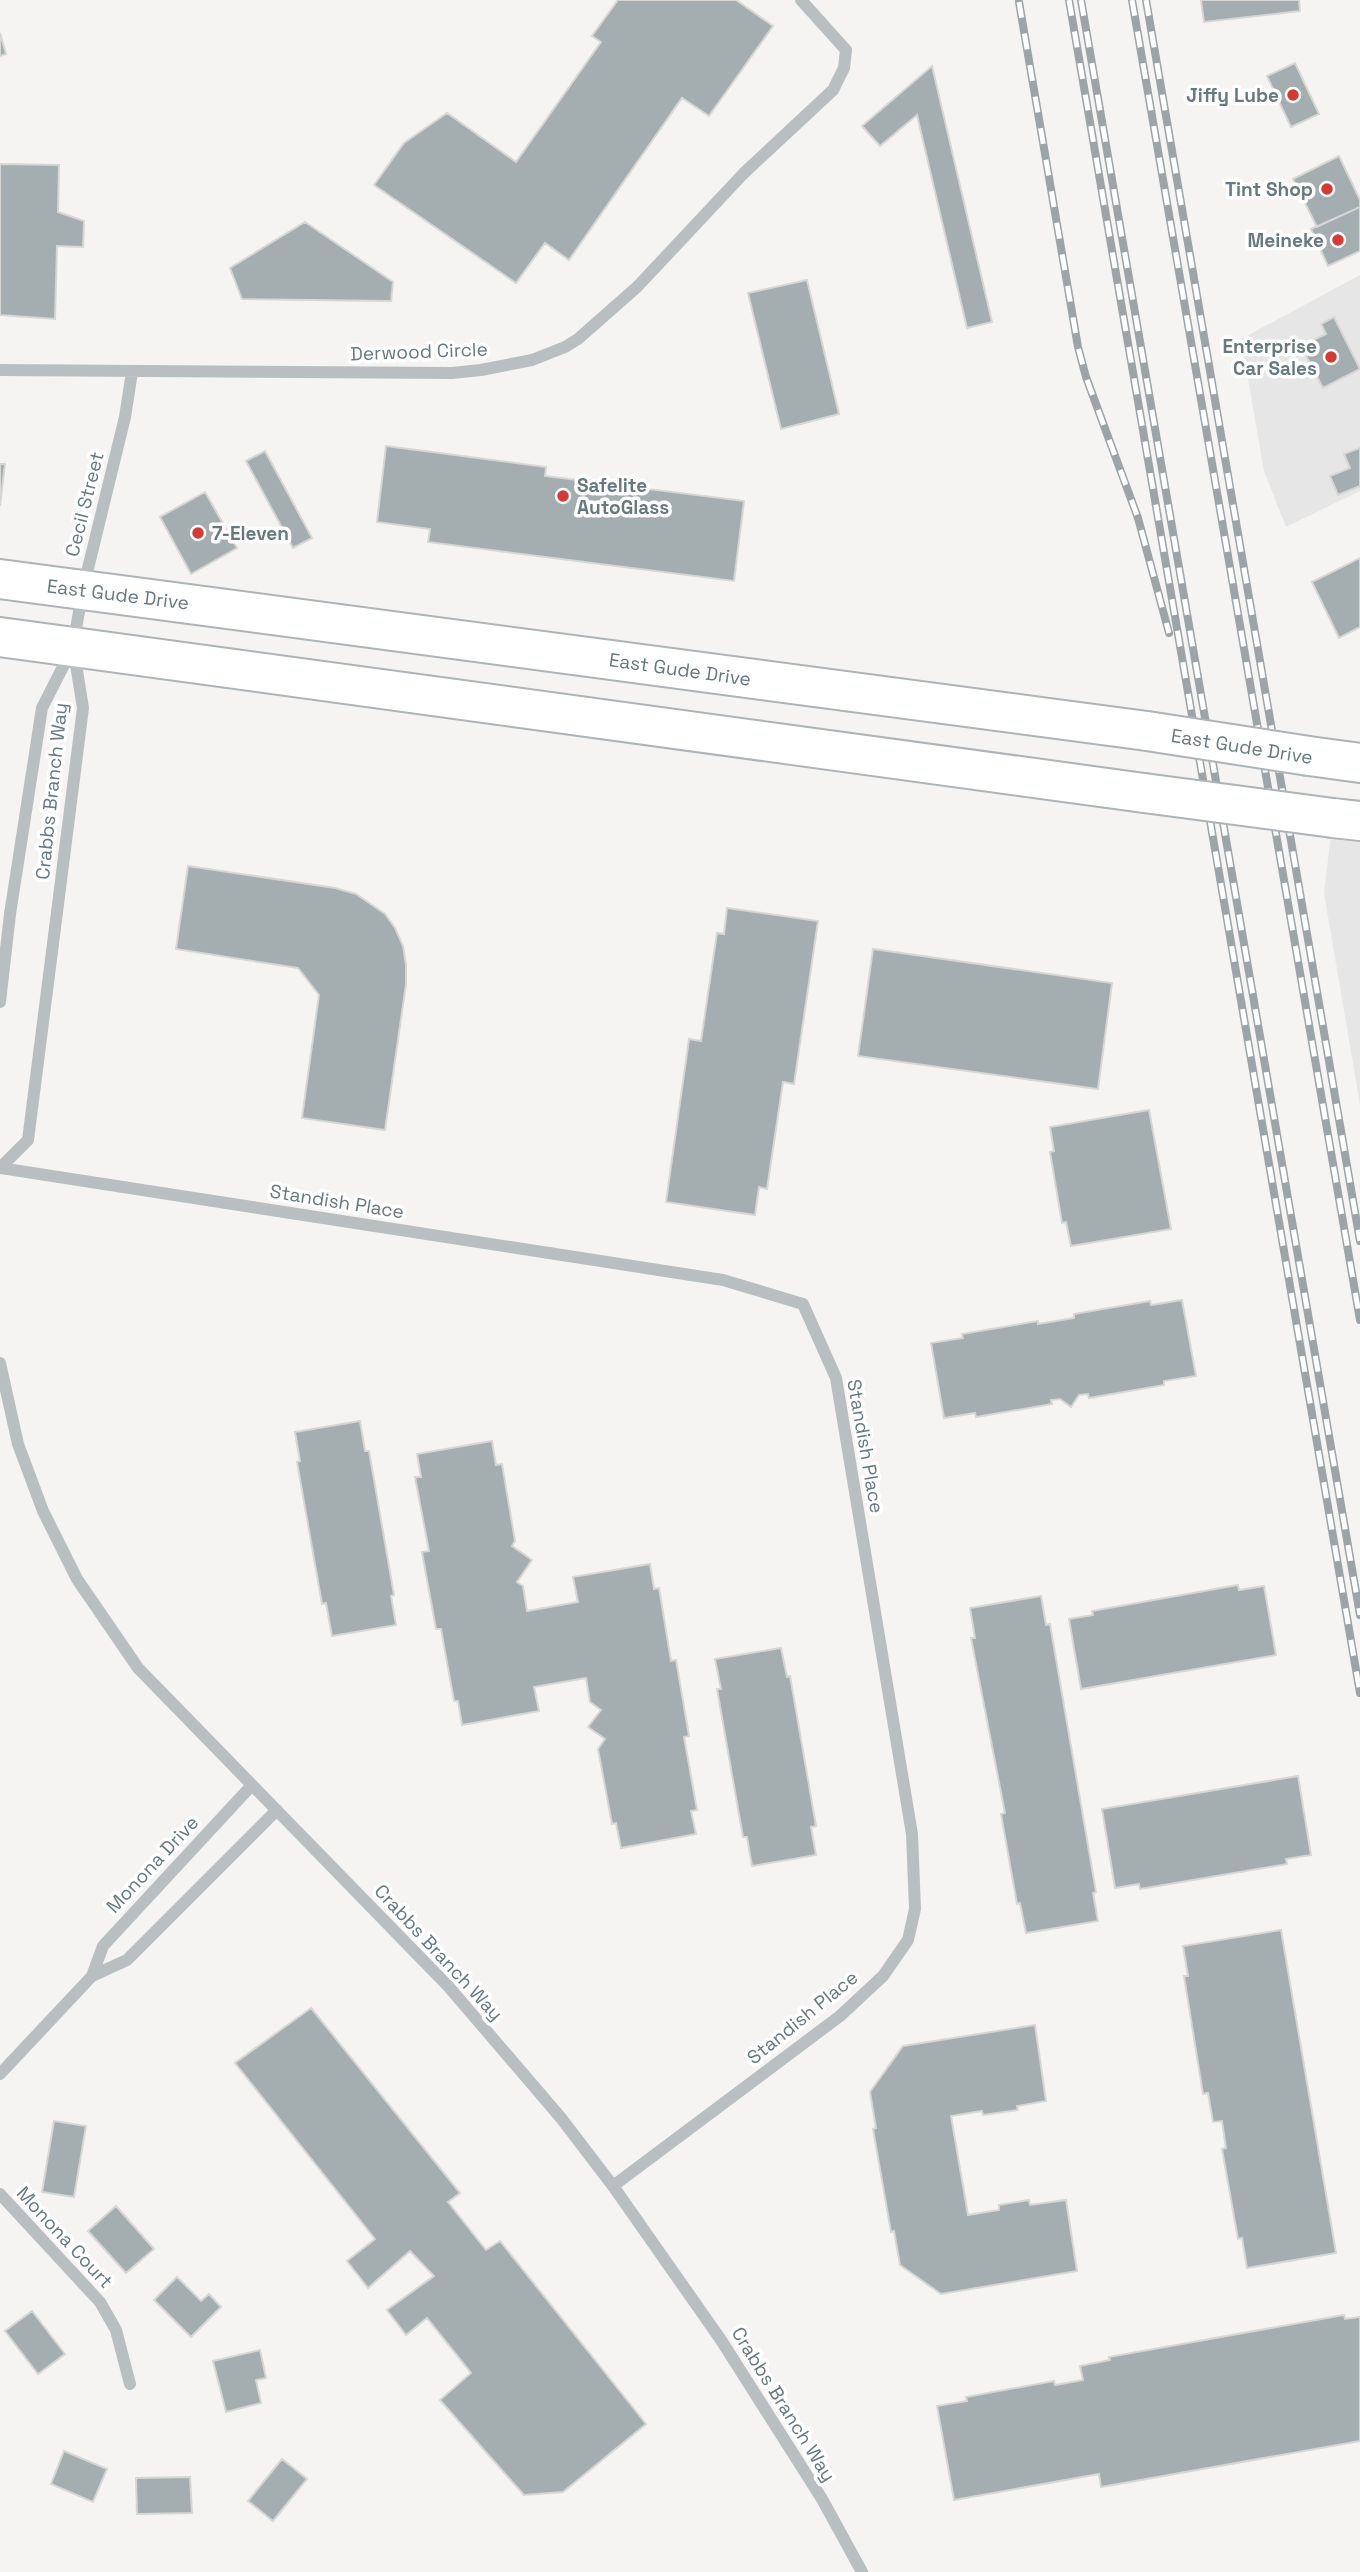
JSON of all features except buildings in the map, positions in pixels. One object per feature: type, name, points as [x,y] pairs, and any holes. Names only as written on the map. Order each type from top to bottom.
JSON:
[{"type":"main road","name":"East Gude Drive","points":[[0,579],[1147,731],[1360,763]]},
{"type":"main road","points":[[0,637],[1346,819]]},
{"type":"street","name":"Derwood Circle","points":[[0,370],[452,373],[513,365],[565,347],[578,339],[637,287],[744,173],[833,90],[844,68],[846,50],[801,0]]},
{"type":"street","name":"Cecil Street","points":[[73,646],[83,589],[125,417],[132,372]]},
{"type":"street","name":"Crabbs Branch Way","points":[[0,1002],[10,914],[42,708],[73,646]]},
{"type":"street","name":"Crabbs Branch Way","points":[[0,1168],[28,1140],[83,708],[73,646]]},
{"type":"street","name":"Standish Place","points":[[0,1168],[723,1280],[803,1304],[836,1378],[912,1834],[915,1909],[908,1940],[883,1976],[840,2016],[613,2186]]},
{"type":"street","name":"Crabbs Branch Way","points":[[0,1363],[18,1444],[43,1511],[77,1579],[138,1668],[448,1986],[562,2118],[721,2340],[822,2499],[862,2572]]},
{"type":"street","name":"Monona Drive","points":[[0,2074],[92,1976],[103,1946],[253,1785]]},
{"type":"street","name":"Monona Drive","points":[[92,1976],[127,1961],[277,1810]]},
{"type":"street","name":"Monona Court","points":[[0,2194],[100,2302],[116,2330],[130,2384]]},
{"type":"shaded area","points":[[1360,275],[1360,491],[1286,527],[1264,471],[1241,339]]},
{"type":"shaded area","points":[[1333,818],[1360,821],[1360,1105],[1324,893]]},
{"type":"railway","points":[[1069,0],[1360,1693]]},
{"type":"railway","points":[[1081,0],[1360,1615]]},
{"type":"railway","points":[[1132,0],[1360,1320]]},
{"type":"railway","points":[[1146,0],[1360,1241]]},
{"type":"railway","points":[[1019,2],[1078,347],[1086,377],[1138,518],[1169,633]]},
{"type":"place","name":"Jiffy Lube","points":[[1293,95]]},
{"type":"place","name":"Tint Shop","points":[[1327,189]]},
{"type":"place","name":"Meineke","points":[[1338,240]]},
{"type":"place","name":"Enterprise Car Sales","points":[[1331,357]]},
{"type":"place","name":"Safelite AutoGlass","points":[[563,496]]},
{"type":"place","name":"7-Eleven","points":[[198,533]]}]
